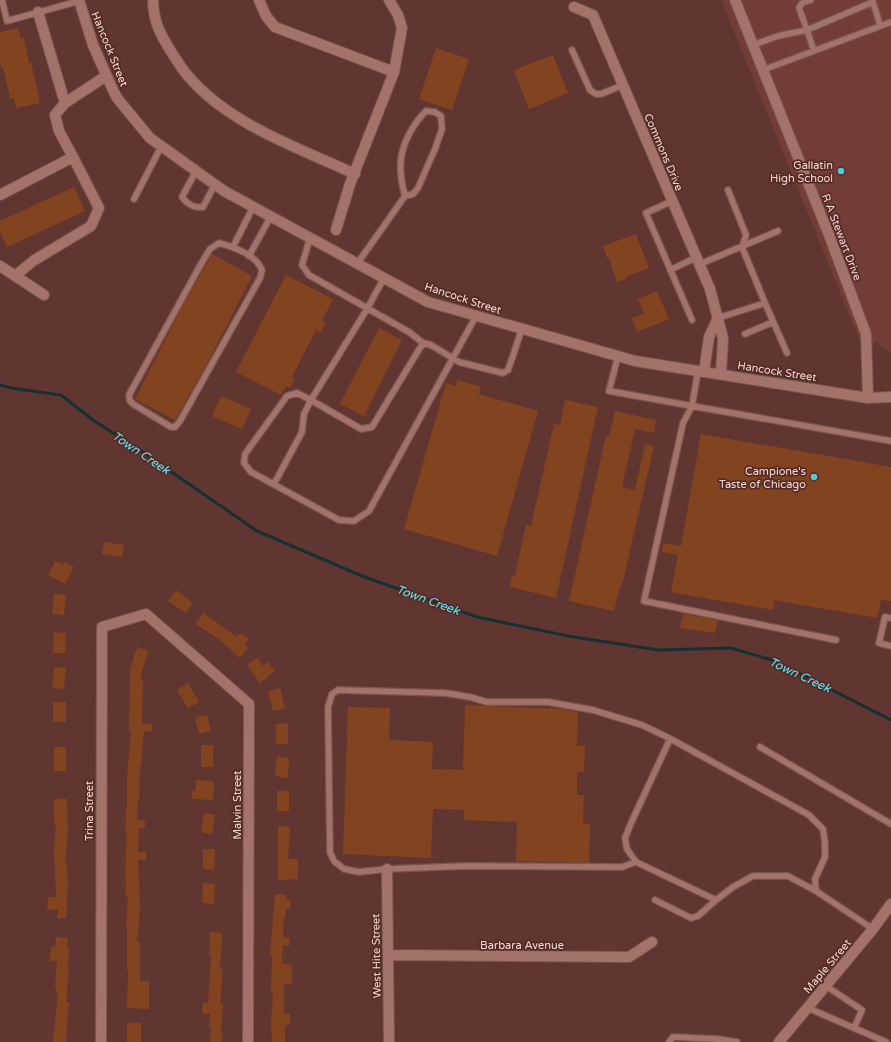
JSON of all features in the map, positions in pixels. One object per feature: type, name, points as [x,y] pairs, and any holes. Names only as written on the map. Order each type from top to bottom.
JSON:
[{"type":"street","points":[[153,0],[153,9],[160,34],[187,76],[212,101],[258,130],[354,174]]},
{"type":"street","points":[[259,0],[266,16],[275,27],[394,72]]},
{"type":"street","points":[[336,230],[354,174],[394,72],[402,28],[398,15],[389,0]]},
{"type":"street","name":"R A Stewart Drive","points":[[735,0],[829,235],[866,334],[868,398]]},
{"type":"street","name":"Hancock Street","points":[[79,1],[93,45],[117,98],[150,138],[214,184],[428,302],[635,361],[868,398],[891,397]]},
{"type":"street","name":"Commons Drive","points":[[574,7],[593,15],[710,289],[724,338],[721,374]]},
{"type":"street","points":[[38,12],[65,103]]},
{"type":"street","points":[[15,276],[33,261],[91,226],[99,208],[59,131],[55,115],[65,103],[106,76]]},
{"type":"street","points":[[0,195],[73,157]]},
{"type":"street","points":[[0,266],[44,294]]},
{"type":"street","points":[[701,371],[710,337],[718,318]]},
{"type":"street","name":"Trina Street","points":[[101,1042],[102,627],[146,614]]},
{"type":"street","name":"Malvin Street","points":[[146,614],[249,704],[248,1042]]},
{"type":"street","name":"West Hite Street","points":[[387,869],[389,1042]]},
{"type":"street","name":"Maple Street","points":[[779,1042],[873,929],[891,904]]},
{"type":"street","name":"Barbara Avenue","points":[[388,955],[629,957],[652,942]]},
{"type":"lane","points":[[2,0],[7,21],[79,1]]},
{"type":"lane","points":[[811,0],[802,4],[799,8],[814,51]]},
{"type":"lane","points":[[753,45],[778,36],[807,30],[876,1],[880,25]]},
{"type":"lane","points":[[763,70],[891,22]]},
{"type":"lane","points":[[572,50],[590,90],[596,94],[601,94],[623,85]]},
{"type":"lane","points":[[357,264],[405,196],[412,194],[418,188],[442,129],[441,116],[435,112],[426,111],[415,122],[402,151],[400,173],[405,196]]},
{"type":"lane","points":[[134,199],[162,147]]},
{"type":"lane","points":[[196,171],[182,197],[186,203],[197,207],[203,207],[214,184]]},
{"type":"lane","points":[[728,190],[746,235],[742,247],[787,353]]},
{"type":"lane","points":[[672,201],[646,213],[692,320]]},
{"type":"lane","points":[[233,247],[254,207]]},
{"type":"lane","points":[[249,256],[271,216]]},
{"type":"lane","points":[[670,270],[742,247],[778,231]]},
{"type":"lane","points":[[310,238],[302,265],[309,275],[409,332],[423,344],[431,345],[459,362],[503,373],[508,370],[522,329]]},
{"type":"lane","points":[[219,243],[233,247],[249,256],[256,261],[262,270],[260,278],[180,421],[175,427],[171,427],[133,404],[130,401],[129,395],[197,270],[210,250],[219,243]]},
{"type":"lane","points":[[274,484],[302,432],[304,414],[311,400],[367,309],[384,278]]},
{"type":"lane","points":[[718,318],[765,303]]},
{"type":"lane","points":[[423,344],[372,427],[361,429],[297,393],[286,396],[245,454],[244,463],[251,472],[339,520],[354,521],[369,511],[452,357],[476,316]]},
{"type":"lane","points":[[745,334],[773,322]]},
{"type":"lane","points":[[618,356],[609,392],[891,441]]},
{"type":"lane","points":[[701,371],[692,406],[682,423],[644,601],[836,640]]},
{"type":"lane","points":[[891,618],[885,617],[879,643],[891,646]]},
{"type":"lane","points":[[636,862],[622,867],[465,866],[387,869],[359,872],[344,869],[334,861],[330,852],[328,707],[332,694],[338,690],[445,692],[487,702],[548,702],[594,710],[642,725],[670,738],[809,815],[823,829],[825,843],[825,857],[815,879],[816,891]]},
{"type":"lane","points":[[670,738],[632,821],[626,838],[627,849],[636,862],[716,900]]},
{"type":"lane","points":[[760,747],[891,824]]},
{"type":"lane","points":[[655,900],[690,918],[698,916],[716,900],[753,876],[788,876],[816,891],[873,929]]},
{"type":"lane","points":[[826,986],[862,1010],[854,1028]]},
{"type":"lane","points":[[808,1008],[886,1042]]},
{"type":"lane","points":[[669,1042],[673,1037],[717,1039],[737,1042]]},
{"type":"shaded area","name":"Gallatin High School","points":[[721,0],[891,0],[891,353],[876,342],[863,349]]},
{"type":"building","points":[[18,28],[21,39],[24,38],[40,103],[16,108],[14,98],[10,98],[3,67],[1,67],[0,32]]},
{"type":"building","points":[[436,48],[469,59],[452,110],[419,99]]},
{"type":"building","points":[[553,55],[568,93],[529,109],[514,70]]},
{"type":"building","points":[[74,187],[85,211],[7,247],[0,232],[0,221]]},
{"type":"building","points":[[636,234],[649,268],[625,277],[626,279],[617,282],[609,258],[607,258],[603,246]]},
{"type":"building","points":[[212,254],[252,276],[206,366],[175,420],[135,399],[183,305]]},
{"type":"building","points":[[286,275],[333,299],[322,321],[326,322],[321,332],[316,330],[292,377],[295,378],[290,388],[286,386],[281,395],[236,372]]},
{"type":"building","points":[[657,291],[669,319],[637,332],[632,318],[644,314],[638,299]]},
{"type":"building","points":[[379,328],[402,340],[364,416],[340,404]]},
{"type":"building","points":[[457,380],[481,387],[479,394],[538,411],[497,556],[404,529],[446,383],[456,386]]},
{"type":"building","points":[[221,396],[251,409],[242,429],[212,416]]},
{"type":"building","points":[[565,400],[598,407],[556,598],[510,587],[512,575],[515,576],[526,525],[531,526],[554,424],[560,425]]},
{"type":"building","points":[[615,411],[656,420],[654,433],[635,429],[622,487],[635,490],[645,444],[654,446],[622,586],[620,586],[614,611],[569,601],[606,436],[609,436]]},
{"type":"building","points":[[701,434],[891,467],[891,601],[881,600],[877,618],[774,600],[773,610],[671,592],[678,555],[662,552],[663,543],[681,546]]},
{"type":"building","points":[[104,542],[124,545],[122,557],[102,554]]},
{"type":"building","points":[[55,561],[63,565],[64,562],[74,567],[65,584],[48,575]]},
{"type":"building","points":[[176,590],[193,603],[186,613],[168,601]]},
{"type":"building","points":[[54,594],[66,595],[64,615],[52,614]]},
{"type":"building","points":[[203,613],[237,637],[241,633],[249,639],[244,645],[248,648],[240,658],[220,640],[196,624]]},
{"type":"building","points":[[683,614],[718,620],[715,633],[680,628]]},
{"type":"building","points":[[54,632],[66,633],[65,653],[53,653]]},
{"type":"building","points":[[137,647],[148,651],[140,679],[143,679],[142,724],[152,724],[152,732],[144,731],[140,766],[137,820],[145,821],[145,828],[139,828],[138,852],[146,852],[146,860],[138,860],[140,907],[137,942],[140,942],[140,981],[149,981],[149,1009],[127,1008],[128,969],[126,928],[128,897],[126,897],[125,870],[127,833],[125,833],[127,778],[131,731],[129,731],[130,670]]},
{"type":"building","points":[[257,658],[263,666],[268,662],[275,671],[260,683],[247,665]]},
{"type":"building","points":[[54,667],[66,668],[64,689],[52,688]]},
{"type":"building","points":[[188,683],[199,702],[188,708],[177,690]]},
{"type":"building","points":[[280,688],[285,708],[273,711],[268,692]]},
{"type":"building","points":[[53,702],[66,702],[66,722],[53,722]]},
{"type":"building","points":[[465,705],[561,709],[578,712],[577,746],[585,746],[584,772],[577,772],[577,795],[584,795],[583,823],[590,824],[589,863],[516,861],[517,822],[464,820],[464,810],[433,809],[431,858],[343,854],[348,707],[390,708],[389,740],[433,742],[432,769],[463,770]]},
{"type":"building","points":[[207,715],[211,731],[199,734],[195,717]]},
{"type":"building","points":[[288,723],[288,744],[276,744],[276,724]]},
{"type":"building","points":[[201,745],[213,745],[213,767],[201,767]]},
{"type":"building","points":[[54,747],[66,747],[66,771],[54,771]]},
{"type":"building","points":[[277,756],[289,758],[288,778],[275,776]]},
{"type":"building","points":[[196,780],[214,781],[213,800],[192,799],[192,791],[195,791]]},
{"type":"building","points":[[277,791],[289,791],[289,811],[277,811]]},
{"type":"building","points":[[54,799],[67,799],[68,831],[65,863],[67,863],[68,887],[66,918],[57,918],[58,910],[47,909],[48,897],[56,897],[54,851],[56,823],[54,823]]},
{"type":"building","points":[[204,813],[215,815],[212,834],[201,832]]},
{"type":"building","points":[[278,826],[290,827],[288,859],[298,859],[298,879],[278,880]]},
{"type":"building","points":[[203,849],[215,849],[214,870],[203,869]]},
{"type":"building","points":[[203,883],[215,884],[214,904],[202,903]]},
{"type":"building","points":[[275,894],[287,895],[286,900],[291,900],[290,909],[286,909],[284,917],[283,938],[290,938],[289,946],[283,946],[282,964],[292,965],[292,984],[284,984],[284,1014],[290,1014],[290,1025],[285,1025],[285,1042],[272,1042],[271,1024],[273,994],[271,994],[272,955],[270,955]]},
{"type":"building","points":[[210,932],[222,933],[220,969],[223,969],[220,1004],[223,1004],[221,1033],[223,1034],[222,1042],[210,1042],[210,1014],[202,1013],[203,1003],[208,1003],[211,956],[209,956]]},
{"type":"building","points":[[56,937],[68,938],[67,947],[69,947],[69,970],[66,1002],[69,1002],[66,1042],[53,1042],[58,993],[56,993],[55,988],[57,961],[50,961],[51,947],[55,947]]},
{"type":"building","points":[[127,1023],[141,1023],[141,1042],[127,1042]]},
{"type":"waterway","name":"Town Creek","points":[[0,385],[61,395],[93,420],[147,455],[257,531],[362,576],[477,617],[568,636],[658,650],[731,648],[775,661],[891,720]]},
{"type":"place","name":"Gallatin High School","points":[[841,171]]},
{"type":"place","name":"Campione's Taste of Chicago","points":[[814,477]]}]
